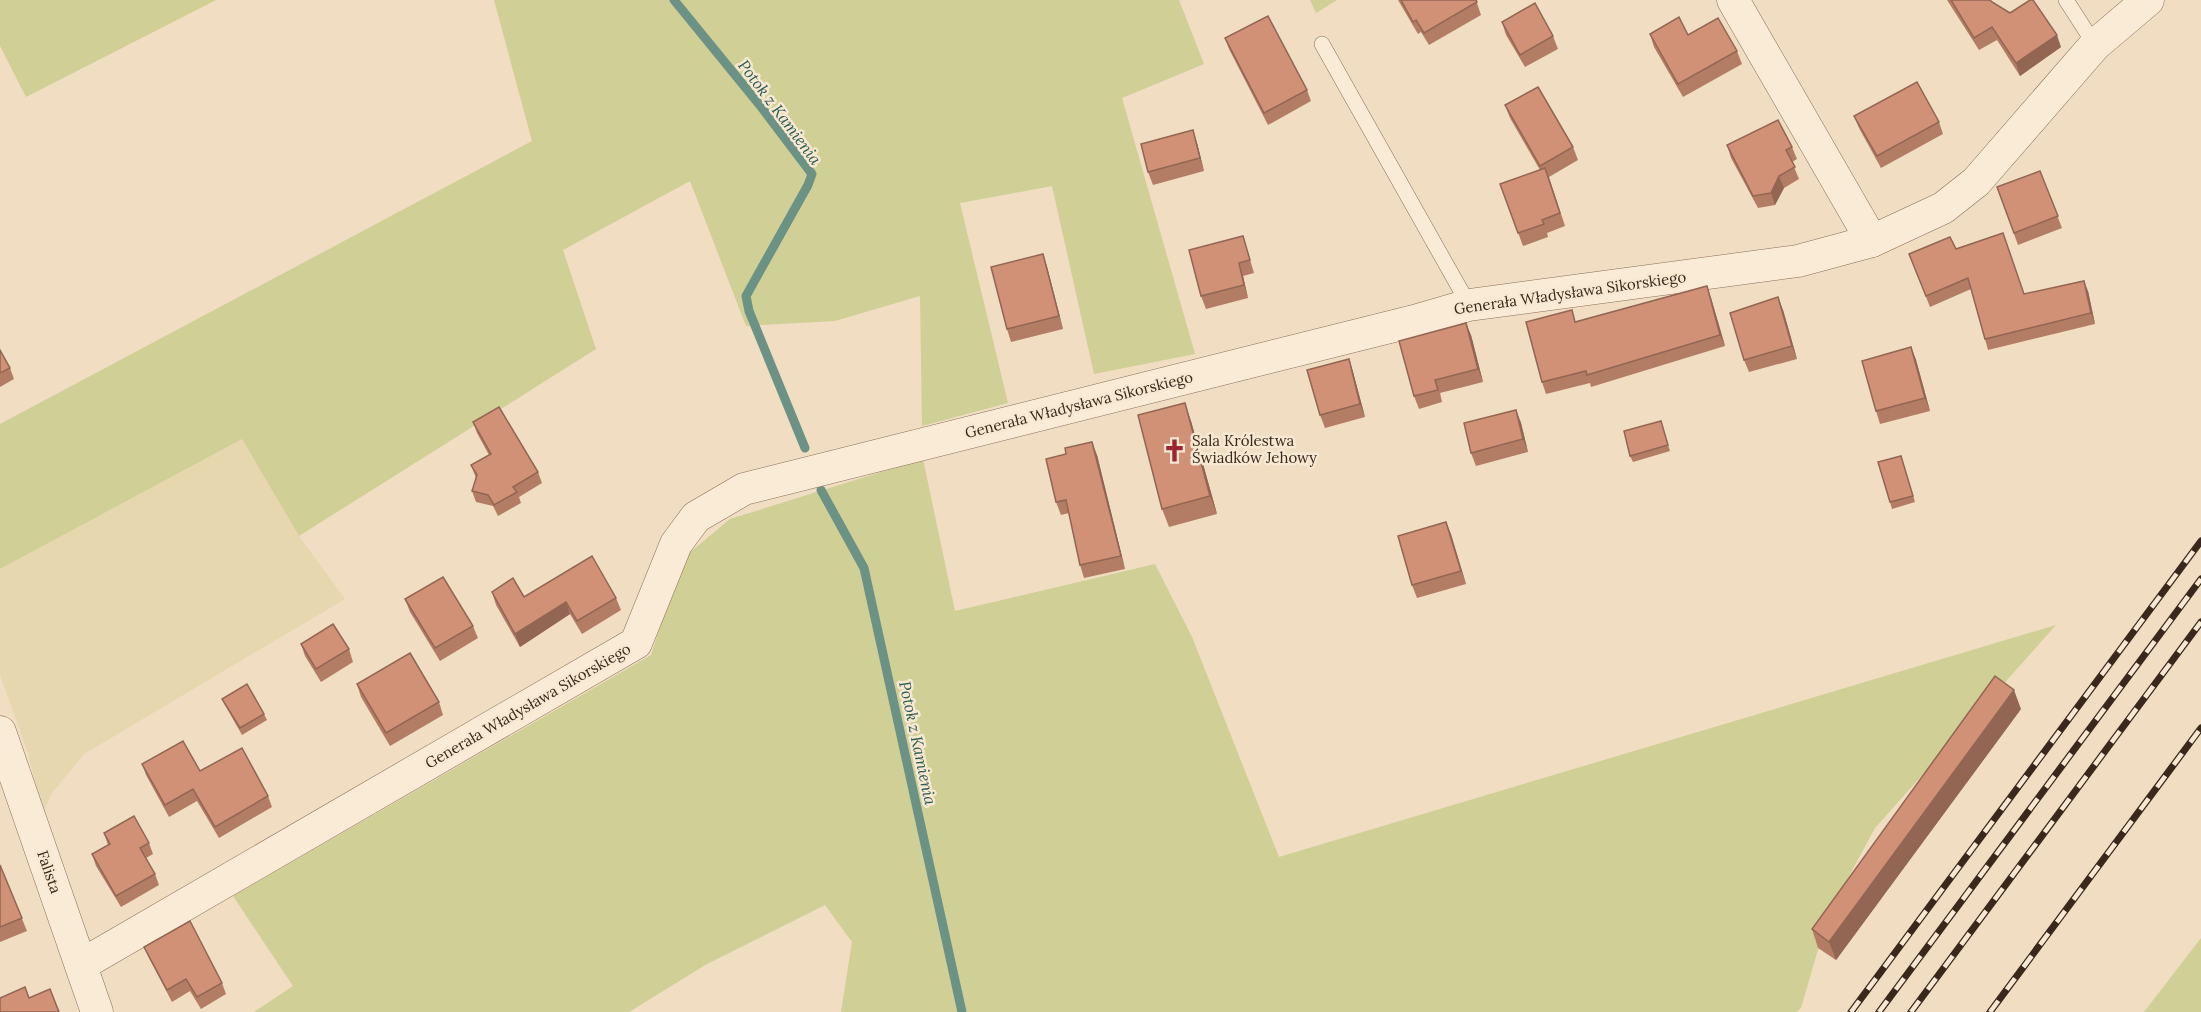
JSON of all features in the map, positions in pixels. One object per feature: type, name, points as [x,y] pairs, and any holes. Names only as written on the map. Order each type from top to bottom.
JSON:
[{"type":"street","points":[[1733,0],[1872,241]]},
{"type":"street","name":"Generała Władysława Sikorskiego","points":[[81,965],[636,643],[676,544],[696,517],[744,489],[1414,321],[1468,305],[1798,261],[1872,241],[1943,208],[1976,182],[2095,45],[2148,0]]},
{"type":"street","name":"Falista","points":[[0,732],[98,1012]]},
{"type":"lane","points":[[2066,0],[2095,45]]},
{"type":"lane","points":[[1322,44],[1468,305]]},
{"type":"shaded area","points":[[242,439],[299,536],[345,599],[84,754],[52,793],[43,814],[28,753],[0,675],[0,569]]},
{"type":"green space","points":[[0,0],[216,0],[26,97],[0,46]]},
{"type":"green space","points":[[494,0],[1179,0],[1204,64],[1122,98],[1195,354],[1094,374],[1052,186],[960,203],[1008,403],[922,426],[920,296],[835,321],[746,326],[690,181],[563,250],[596,349],[299,536],[242,439],[0,569],[0,424],[532,141]]},
{"type":"green space","points":[[1310,0],[1337,0],[1316,13]]},
{"type":"green space","points":[[923,459],[955,611],[1155,564],[1192,637],[1279,857],[2056,625],[1875,828],[1828,915],[1801,1008],[1797,1012],[841,1012],[852,942],[825,905],[707,964],[629,1012],[254,1012],[293,986],[233,896],[651,655],[682,559],[730,519]]},
{"type":"green space","points":[[2201,938],[2201,1012],[2144,1012]]},
{"type":"building","points":[[1401,0],[1476,0],[1477,2],[1424,33],[1416,20],[1413,22]]},
{"type":"building","points":[[1951,0],[1990,0],[2010,13],[2033,0],[2057,35],[2016,63],[1992,27],[1974,38]]},
{"type":"building","points":[[1535,3],[1553,36],[1520,55],[1502,22]]},
{"type":"building","points":[[1268,16],[1307,90],[1264,113],[1225,38]]},
{"type":"building","points":[[1679,17],[1688,35],[1718,18],[1737,51],[1678,84],[1650,34]]},
{"type":"building","points":[[1917,82],[1939,122],[1877,156],[1854,116]]},
{"type":"building","points":[[1538,87],[1573,147],[1540,166],[1505,105]]},
{"type":"building","points":[[1778,120],[1792,147],[1786,150],[1795,167],[1779,176],[1771,193],[1753,196],[1727,145]]},
{"type":"building","points":[[1193,130],[1200,158],[1148,172],[1141,144]]},
{"type":"building","points":[[1545,168],[1560,213],[1542,220],[1544,224],[1518,233],[1500,184]]},
{"type":"building","points":[[2040,171],[2058,216],[2014,233],[1997,187]]},
{"type":"building","points":[[2003,233],[2024,294],[2084,281],[2091,313],[1985,339],[1968,278],[1926,296],[1909,254],[1950,237],[1956,249]]},
{"type":"building","points":[[1243,236],[1250,260],[1239,263],[1244,285],[1201,296],[1189,250]]},
{"type":"building","points":[[1043,254],[1059,316],[1007,329],[991,267]]},
{"type":"building","points":[[1707,286],[1720,335],[1587,375],[1586,371],[1542,382],[1526,322],[1572,310],[1575,322]]},
{"type":"building","points":[[1778,297],[1792,346],[1744,360],[1730,313]]},
{"type":"building","points":[[1466,323],[1478,369],[1435,380],[1438,390],[1414,396],[1399,341]]},
{"type":"building","points":[[1911,347],[1925,398],[1876,411],[1862,361]]},
{"type":"building","points":[[0,350],[10,368],[0,373]]},
{"type":"building","points":[[1349,359],[1360,404],[1320,415],[1307,370]]},
{"type":"building","points":[[1185,403],[1210,496],[1162,509],[1138,415]]},
{"type":"building","points":[[499,407],[538,472],[513,487],[517,492],[494,505],[488,495],[472,491],[477,475],[471,465],[491,454],[473,422]]},
{"type":"building","points":[[1516,410],[1523,439],[1471,453],[1464,423]]},
{"type":"building","points":[[1661,421],[1668,445],[1630,456],[1624,431]]},
{"type":"building","points":[[1092,442],[1121,556],[1080,565],[1066,500],[1056,502],[1046,459],[1066,454],[1065,448]]},
{"type":"building","points":[[1901,456],[1913,496],[1890,502],[1878,462]]},
{"type":"building","points":[[1446,522],[1461,571],[1412,585],[1398,536]]},
{"type":"building","points":[[592,556],[616,598],[577,621],[566,602],[515,634],[492,592],[513,578],[524,597]]},
{"type":"building","points":[[443,577],[473,626],[435,648],[405,599]]},
{"type":"building","points":[[333,624],[349,649],[316,669],[301,644]]},
{"type":"building","points":[[410,653],[439,702],[386,733],[357,684]]},
{"type":"building","points":[[1995,676],[2014,690],[1829,942],[1812,929]]},
{"type":"building","points":[[247,684],[264,714],[240,728],[222,699]]},
{"type":"building","points":[[183,741],[200,771],[242,748],[268,796],[215,827],[193,789],[165,805],[142,764]]},
{"type":"building","points":[[134,816],[149,843],[140,848],[155,874],[116,896],[92,854],[110,844],[104,833]]},
{"type":"building","points":[[0,865],[22,918],[0,927]]},
{"type":"building","points":[[190,921],[222,983],[197,997],[186,979],[167,990],[144,947]]},
{"type":"building","points":[[25,987],[29,998],[50,989],[59,1012],[0,1012],[0,998]]},
{"type":"waterway","name":"Potok z Kamienia","points":[[674,0],[762,108],[812,174],[746,296],[749,311],[805,448]]},
{"type":"waterway","name":"Potok z Kamienia","points":[[821,490],[864,568],[962,1012]]},
{"type":"railway","points":[[1851,1012],[2201,541]]},
{"type":"railway","points":[[1879,1012],[2201,579]]},
{"type":"railway","points":[[1911,1012],[2201,622]]},
{"type":"railway","points":[[1990,1012],[2201,728]]},
{"type":"place","name":"Sala Królestwa Świadków Jehowy","points":[[1174,450]]}]
